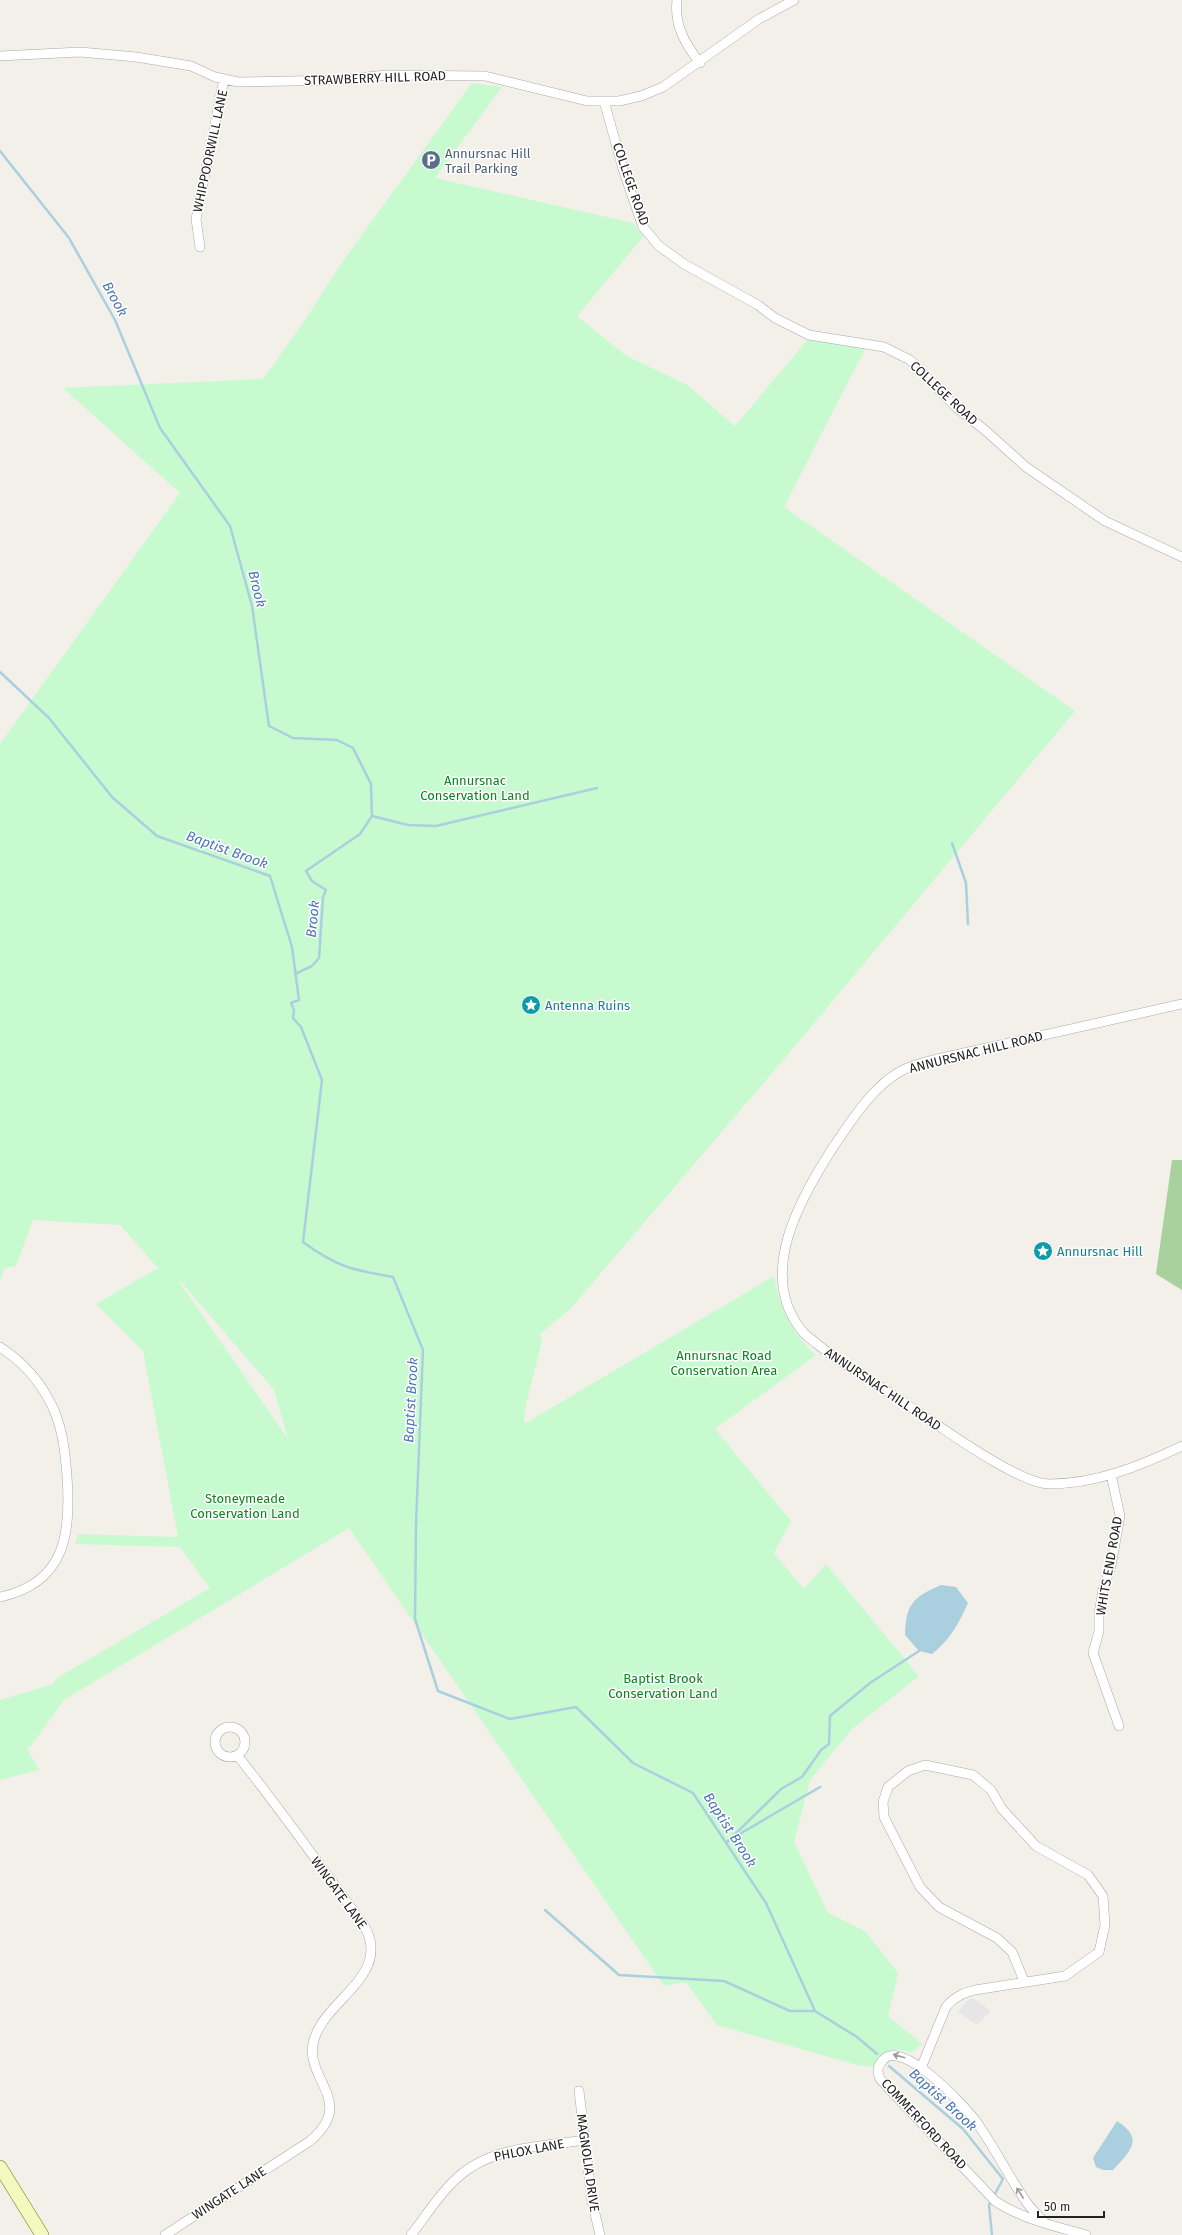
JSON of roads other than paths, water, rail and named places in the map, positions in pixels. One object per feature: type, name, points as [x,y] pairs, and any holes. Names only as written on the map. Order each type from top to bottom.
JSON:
[{"type":"street","points":[[677,0],[676,14],[683,37],[700,63]]},
{"type":"street","name":"STRAWBERRY HILL ROAD","points":[[0,56],[80,52],[136,57],[190,66],[224,79],[238,82],[338,80],[386,75],[465,75],[504,80],[587,101],[619,101],[641,96],[663,87],[700,63],[759,19],[794,0]]},
{"type":"street","name":"WHIPPOORWILL LANE","points":[[200,247],[196,219],[224,79]]},
{"type":"street","name":"COLLEGE ROAD","points":[[604,101],[623,169],[643,227],[660,246],[684,264],[758,305],[774,318],[809,335],[884,347],[910,360],[957,408],[986,431],[1026,467],[1105,521],[1182,557]]},
{"type":"street","name":"ANNURSNAC HILL ROAD","points":[[1182,1004],[937,1059],[917,1064],[900,1072],[882,1085],[866,1103],[840,1137],[807,1190],[789,1229],[784,1246],[783,1271],[789,1309],[803,1332],[844,1365],[1013,1472],[1047,1484],[1083,1481],[1128,1470],[1182,1446]]},
{"type":"street","points":[[0,1347],[17,1359],[34,1378],[55,1412],[64,1442],[69,1515],[65,1540],[50,1569],[30,1586],[0,1598]]},
{"type":"street","name":"WHITS END ROAD","points":[[1111,1474],[1120,1516],[1111,1566],[1103,1590],[1099,1631],[1093,1653],[1119,1726]]},
{"type":"street","name":"WINGATE LANE","points":[[166,2235],[310,2141],[326,2124],[330,2112],[330,2102],[313,2060],[313,2042],[324,2021],[361,1978],[371,1954],[370,1936],[363,1924],[302,1843],[261,1783],[237,1755]]},
{"type":"street","points":[[921,2068],[946,2007],[953,1999],[962,1994],[975,1990],[1024,1981],[1066,1976],[1099,1952],[1105,1925],[1103,1896],[1088,1875],[1036,1846],[1002,1809],[991,1790],[973,1775],[926,1765],[908,1771],[888,1787],[883,1802],[884,1817],[920,1887],[939,1907],[997,1938],[1012,1952],[1024,1981]]},
{"type":"street","name":"COMMERFORD ROAD","points":[[1045,2223],[1028,2205],[974,2118],[956,2099],[921,2068],[905,2058],[891,2054],[884,2058],[879,2065],[878,2072],[886,2087],[995,2201],[1008,2210],[1045,2223],[1086,2235]]},
{"type":"street","name":"MAGNOLIA DRIVE","points":[[579,2091],[592,2201],[600,2235]]},
{"type":"street","name":"PHLOX LANE","points":[[411,2235],[457,2178],[477,2163],[510,2151],[585,2140]]},
{"type":"street","points":[[0,2167],[42,2235]]},
{"type":"water","points":[[941,1585],[956,1587],[968,1603],[953,1631],[944,1643],[932,1654],[919,1651],[905,1635],[907,1616],[909,1609],[918,1598],[931,1589]]},
{"type":"water","points":[[1117,2121],[1126,2127],[1131,2134],[1133,2139],[1132,2145],[1125,2157],[1113,2170],[1103,2170],[1096,2167],[1093,2158]]},
{"type":"waterway","name":"Brook","points":[[0,151],[69,238],[115,320],[160,428],[230,526],[252,606],[269,726],[293,738],[337,740],[353,748],[371,784],[372,816],[360,834],[306,871],[312,881],[326,890],[323,897],[319,958],[312,966],[295,974]]},
{"type":"waterway","name":"Baptist Brook","points":[[0,672],[49,718],[112,797],[157,836],[270,876],[292,947],[299,1000],[291,1003],[294,1010],[293,1018],[301,1027],[322,1080],[303,1242],[326,1257],[345,1266],[393,1277],[423,1350],[416,1524],[415,1619],[438,1691],[510,1719],[576,1707],[633,1763],[693,1793],[766,1903],[815,2011],[857,2037],[877,2054]]},
{"type":"waterway","points":[[372,816],[408,825],[436,826],[597,788]]},
{"type":"waterway","points":[[952,843],[966,883],[968,924]]},
{"type":"waterway","points":[[726,1843],[781,1789],[802,1777],[821,1750],[829,1744],[830,1716],[870,1683],[919,1651]]},
{"type":"waterway","points":[[731,1839],[820,1787]]},
{"type":"waterway","points":[[545,1910],[619,1975],[724,1981],[790,2011],[815,2011]]},
{"type":"waterway","name":"Baptist Brook","points":[[889,2066],[963,2129],[1003,2179],[989,2205],[992,2235]]},
{"type":"place","name":"Annursnac Hill Trail Parking","points":[[431,160]]},
{"type":"place","name":"Antenna Ruins","points":[[531,1005]]},
{"type":"place","name":"Annursnac Hill","points":[[1043,1251]]},
{"type":"park label","name":"Annursnac Conservation Land","points":[[475,788]]},
{"type":"park label","name":"Annursnac Road Conservation Area","points":[[724,1362]]},
{"type":"park label","name":"Stoneymeade Conservation Land","points":[[245,1506]]},
{"type":"park label","name":"Baptist Brook Conservation Land","points":[[663,1686]]}]
